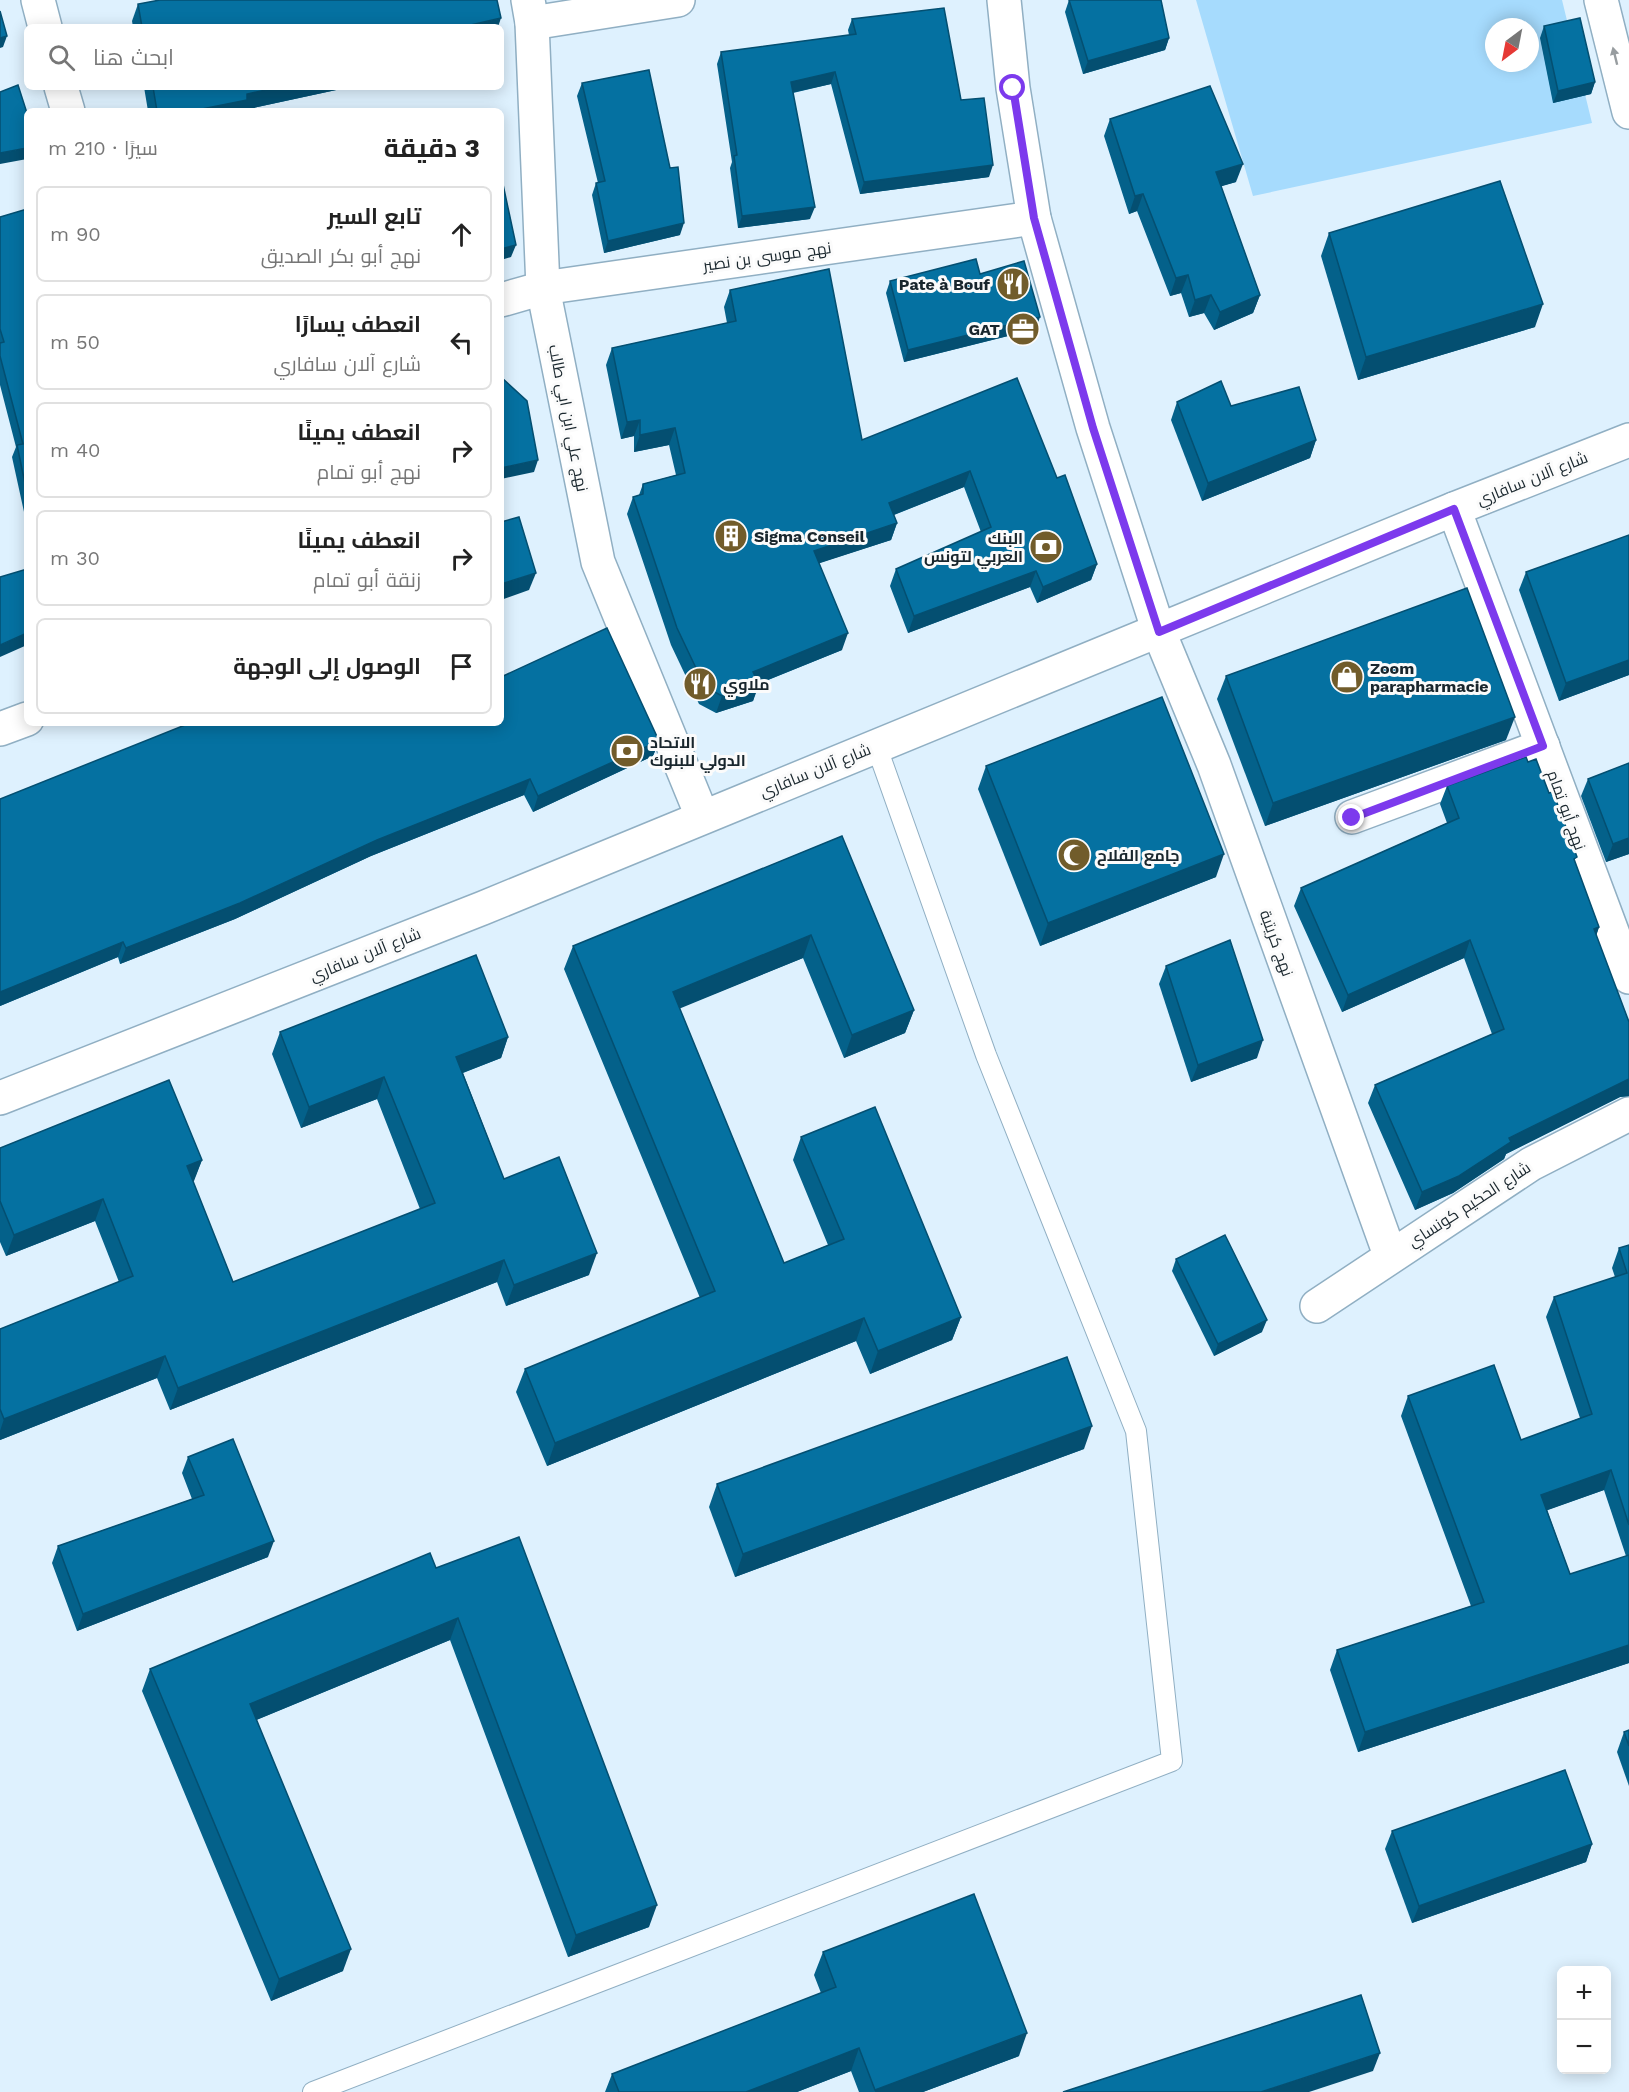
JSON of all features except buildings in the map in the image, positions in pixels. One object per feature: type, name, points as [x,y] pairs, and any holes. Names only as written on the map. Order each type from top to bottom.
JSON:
[{"type":"street","points":[[38,0],[44,24]]},
{"type":"street","points":[[530,11],[678,0]]},
{"type":"street","name":"نهج كريتبة","points":[[1004,0],[1013,88],[1034,218],[1093,428],[1159,632],[1215,765],[1390,1255]]},
{"type":"street","points":[[1601,0],[1629,112]]},
{"type":"street","name":"نهج علي ابن ابي طالب","points":[[530,11],[543,288],[598,562],[702,816]]},
{"type":"street","points":[[62,90],[67,108]]},
{"type":"street","name":"نهج موسى بن نصير","points":[[504,299],[543,288],[1034,218]]},
{"type":"street","name":"شارع آلان سافاري","points":[[0,1098],[483,908],[702,816],[1159,632],[1454,509],[1629,440]]},
{"type":"street","name":"نهج أبو تمام","points":[[1454,509],[1629,977]]},
{"type":"street","points":[[0,729],[24,720]]},
{"type":"street","points":[[1352,818],[1543,746]]},
{"type":"street","name":"شارع الحكيم كونساي","points":[[1317,1306],[1390,1255],[1531,1164],[1629,1114]]},
{"type":"lane","points":[[314,2092],[1172,1761],[1136,1431],[986,1055],[876,745]]},
{"type":"shaded area","points":[[1196,0],[1562,0],[1592,123],[1253,196]]},
{"type":"place","name":"Pate à Bouf","points":[[1013,284]]},
{"type":"place","name":"GAT","points":[[1023,329]]},
{"type":"place","name":"Sigma Conseil","points":[[731,536]]},
{"type":"place","name":"البنك العربي لتونس","points":[[1046,547]]},
{"type":"place","name":"Zoom parapharmacie","points":[[1347,677]]},
{"type":"place","name":"ملاوي","points":[[700,684]]},
{"type":"place","name":"الاتحاد الدولي للبنوك","points":[[627,751]]},
{"type":"place","name":"جامع الفلاح","points":[[1074,855]]},
{"type":"route","points":[[1013,88],[1034,218],[1093,428],[1159,632],[1454,509],[1543,746],[1352,818]]}]
